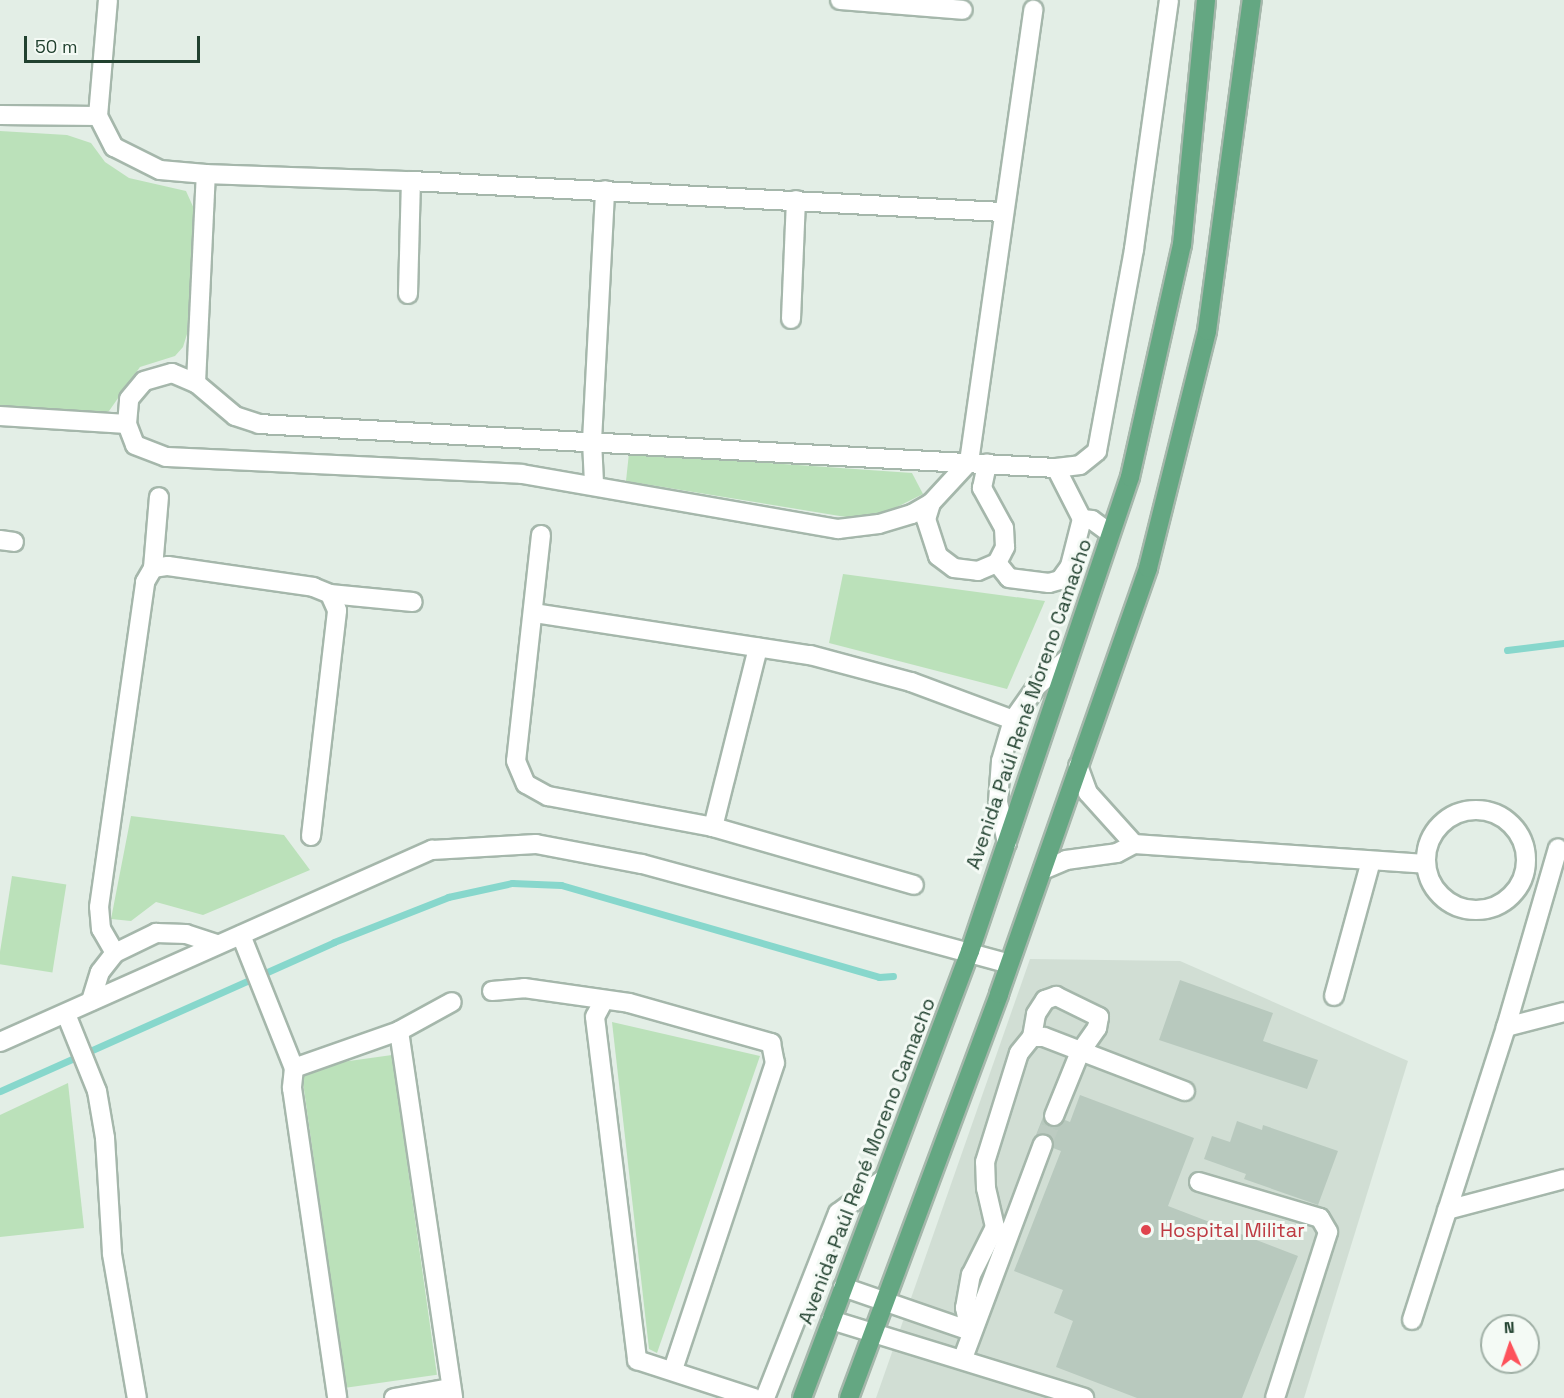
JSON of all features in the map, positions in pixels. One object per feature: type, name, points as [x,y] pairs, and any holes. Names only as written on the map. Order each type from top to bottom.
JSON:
[{"type":"main road","name":"Avenida Paúl René Moreno Camacho","points":[[802,1398],[970,951],[1130,477],[1182,245],[1206,0]]},
{"type":"main road","points":[[849,1398],[1043,870],[1148,567],[1207,331],[1252,0]]},
{"type":"street","points":[[108,0],[98,116],[114,147],[160,170],[206,174],[605,190],[1003,212]]},
{"type":"street","points":[[840,0],[963,10]]},
{"type":"street","points":[[978,463],[931,503],[912,514],[879,524],[838,529],[594,483],[522,474],[166,456],[135,445],[127,424],[129,399],[144,381],[172,373],[196,383],[221,407],[259,424],[592,441],[978,463],[1056,468],[1080,465],[1097,451],[1134,249],[1169,0]]},
{"type":"street","points":[[931,503],[926,519],[938,556],[954,568],[978,571],[997,563],[1005,547],[1004,528],[982,488],[978,463],[1003,212],[1033,10]]},
{"type":"street","points":[[0,115],[98,116]]},
{"type":"street","points":[[196,383],[206,174]]},
{"type":"street","points":[[408,294],[411,181]]},
{"type":"street","points":[[594,483],[592,441],[605,190]]},
{"type":"street","points":[[791,319],[796,200]]},
{"type":"street","points":[[0,416],[127,424]]},
{"type":"street","points":[[997,563],[1009,578],[1049,583],[1060,580],[1070,566],[1083,519],[1056,468]]},
{"type":"street","points":[[115,953],[101,929],[99,907],[145,582],[153,568],[159,497]]},
{"type":"street","points":[[1083,519],[1092,520],[1110,533]]},
{"type":"street","points":[[541,535],[516,761],[526,784],[548,796],[713,827],[914,885]]},
{"type":"street","points":[[153,568],[168,566],[313,587],[330,594],[412,602]]},
{"type":"street","points":[[311,836],[337,610],[330,594]]},
{"type":"street","points":[[534,612],[810,655],[911,682],[1013,720]]},
{"type":"street","points":[[713,827],[758,648]]},
{"type":"street","points":[[1007,843],[998,802],[1001,761],[1013,720],[1036,686],[1067,659]]},
{"type":"street","points":[[1078,766],[1088,793],[1134,844]]},
{"type":"street","points":[[1473,810],[1493,812],[1510,822],[1522,838],[1527,857],[1524,877],[1514,894],[1499,906],[1479,911],[1460,908],[1443,898],[1431,883],[1425,864],[1428,844],[1438,827],[1454,815],[1473,810]]},
{"type":"street","points":[[0,1042],[432,850],[536,844],[642,864],[970,951],[1009,964]]},
{"type":"street","points":[[1043,870],[1066,860],[1117,853],[1134,844],[1425,864]]},
{"type":"street","points":[[1527,857],[1561,848]]},
{"type":"street","points":[[1412,1320],[1561,848]]},
{"type":"street","points":[[1334,996],[1371,861]]},
{"type":"street","points":[[91,1001],[100,972],[115,953],[156,933],[186,934],[217,944]]},
{"type":"street","points":[[241,934],[294,1068],[292,1088],[336,1398]]},
{"type":"street","points":[[492,991],[525,988],[628,1003],[755,1036],[771,1043],[775,1063],[673,1370]]},
{"type":"street","points":[[970,1331],[966,1308],[971,1275],[995,1227],[986,1188],[985,1162],[1019,1053],[1032,1037],[1036,1014],[1045,1000],[1056,996],[1099,1017],[1097,1028],[1080,1052],[1054,1116]]},
{"type":"street","points":[[604,1000],[595,1017],[637,1360],[754,1398]]},
{"type":"street","points":[[294,1068],[399,1031],[452,1002]]},
{"type":"street","points":[[1506,1027],[1564,1012]]},
{"type":"street","points":[[66,1014],[97,1091],[105,1138],[112,1254],[137,1398]]},
{"type":"street","points":[[394,1398],[452,1393],[399,1031]]},
{"type":"street","points":[[1032,1037],[1044,1037],[1185,1091]]},
{"type":"street","points":[[963,1358],[970,1331],[1043,1144]]},
{"type":"street","points":[[765,1398],[838,1213],[884,1179]]},
{"type":"street","points":[[1447,1210],[1564,1179]]},
{"type":"street","points":[[1199,1182],[1320,1218],[1328,1232],[1275,1398]]},
{"type":"street","points":[[843,1287],[970,1331]]},
{"type":"street","points":[[831,1320],[873,1334],[963,1358],[1084,1398]]},
{"type":"shaded area","name":"Hospital Militar","points":[[1030,959],[1180,961],[1408,1061],[1304,1398],[876,1398]]},
{"type":"green space","points":[[0,131],[67,135],[91,143],[105,162],[129,178],[186,191],[195,211],[187,334],[183,347],[175,356],[140,367],[109,411],[93,416],[0,408]]},
{"type":"green space","points":[[629,453],[912,473],[923,494],[883,514],[852,518],[626,481]]},
{"type":"green space","points":[[843,574],[1045,601],[1007,689],[829,643]]},
{"type":"green space","points":[[131,816],[284,835],[310,870],[203,915],[156,902],[131,921],[111,919]]},
{"type":"green space","points":[[12,876],[66,885],[52,973],[0,964]]},
{"type":"green space","points":[[612,1022],[760,1056],[657,1353],[649,1349]]},
{"type":"green space","points":[[392,1055],[437,1375],[346,1388],[301,1068]]},
{"type":"green space","points":[[68,1083],[84,1228],[0,1237],[0,1115]]},
{"type":"building","points":[[1180,980],[1273,1013],[1263,1041],[1318,1060],[1307,1089],[1159,1040]]},
{"type":"building","name":"Hospital Militar","points":[[1080,1095],[1194,1138],[1168,1206],[1298,1256],[1242,1398],[1137,1398],[1056,1367],[1073,1321],[1054,1313],[1063,1290],[1014,1271],[1061,1151],[1053,1148],[1047,1134],[1036,1135],[1043,1117],[1050,1127],[1060,1125],[1065,1120],[1070,1122]]},
{"type":"building","points":[[1237,1121],[1262,1130],[1263,1125],[1338,1151],[1318,1205],[1244,1179],[1246,1174],[1204,1159],[1212,1136],[1230,1142]]},
{"type":"waterway","points":[[1507,650],[1564,643]]},
{"type":"waterway","points":[[0,1091],[334,942],[448,897],[512,883],[561,885],[879,977],[893,976]]},
{"type":"tunnel","points":[[1043,1144],[1054,1116]]},
{"type":"place","name":"Hospital Militar","points":[[1146,1230]]}]
